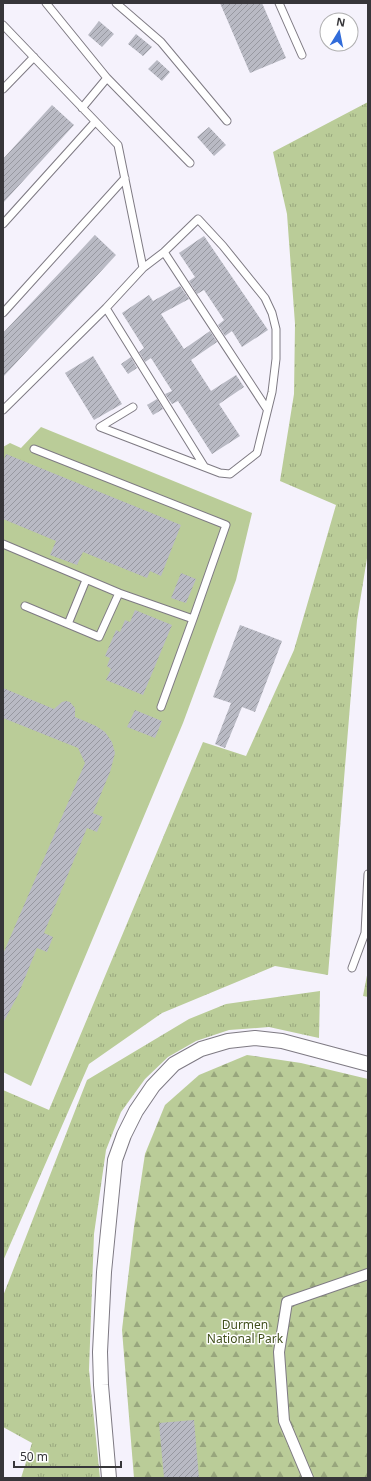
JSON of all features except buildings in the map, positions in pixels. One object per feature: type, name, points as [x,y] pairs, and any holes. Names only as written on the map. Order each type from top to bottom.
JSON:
[{"type":"street","points":[[109,1478],[101,1385],[100,1352],[104,1272],[115,1160],[119,1147],[136,1111],[153,1086],[174,1064],[201,1049],[228,1041],[255,1038],[282,1041],[368,1064]]},
{"type":"street","points":[[308,1478],[284,1422],[278,1352],[287,1302],[368,1274]]},
{"type":"lane","points":[[46,3],[107,78],[190,163]]},
{"type":"lane","points":[[116,3],[161,42],[227,121]]},
{"type":"lane","points":[[279,3],[302,55]]},
{"type":"lane","points":[[3,25],[118,145],[143,268]]},
{"type":"lane","points":[[3,89],[34,57]]},
{"type":"lane","points":[[82,108],[107,78]]},
{"type":"lane","points":[[3,224],[95,122]]},
{"type":"lane","points":[[3,313],[125,178]]},
{"type":"lane","points":[[3,410],[106,308],[143,268],[164,252],[198,218],[265,298],[272,313],[276,328],[276,359],[272,392],[257,453],[230,474],[220,473],[100,427],[134,407]]},
{"type":"lane","points":[[164,252],[267,409]]},
{"type":"lane","points":[[106,308],[204,466]]},
{"type":"lane","points":[[34,449],[226,525],[161,707]]},
{"type":"lane","points":[[3,544],[86,580],[193,619]]},
{"type":"lane","points":[[68,624],[86,580]]},
{"type":"lane","points":[[25,606],[99,638],[119,593]]},
{"type":"lane","points":[[352,968],[366,932],[368,874]]},
{"type":"green space","points":[[368,102],[368,552],[357,620],[328,975],[275,966],[162,1013],[89,1064],[3,1261],[3,1090],[49,1110],[203,742],[246,756],[294,650],[336,505],[280,481],[294,394],[295,324],[287,214],[273,152]]},
{"type":"green space","points":[[41,427],[252,513],[236,580],[183,723],[31,1086],[3,1072],[3,447],[10,443],[21,448]]},
{"type":"green space","points":[[368,970],[368,997],[363,996]]},
{"type":"green space","points":[[320,991],[319,1038],[269,1027],[229,1030],[196,1041],[168,1057],[145,1079],[121,1112],[106,1150],[94,1234],[89,1370],[100,1478],[21,1478],[32,1443],[3,1427],[3,1296],[87,1080],[189,1019],[226,1004]]},
{"type":"green space","name":"Durmen National Park","points":[[247,1055],[301,1063],[368,1079],[368,1478],[134,1478],[122,1330],[134,1227],[145,1154],[165,1105],[199,1075]]}]
